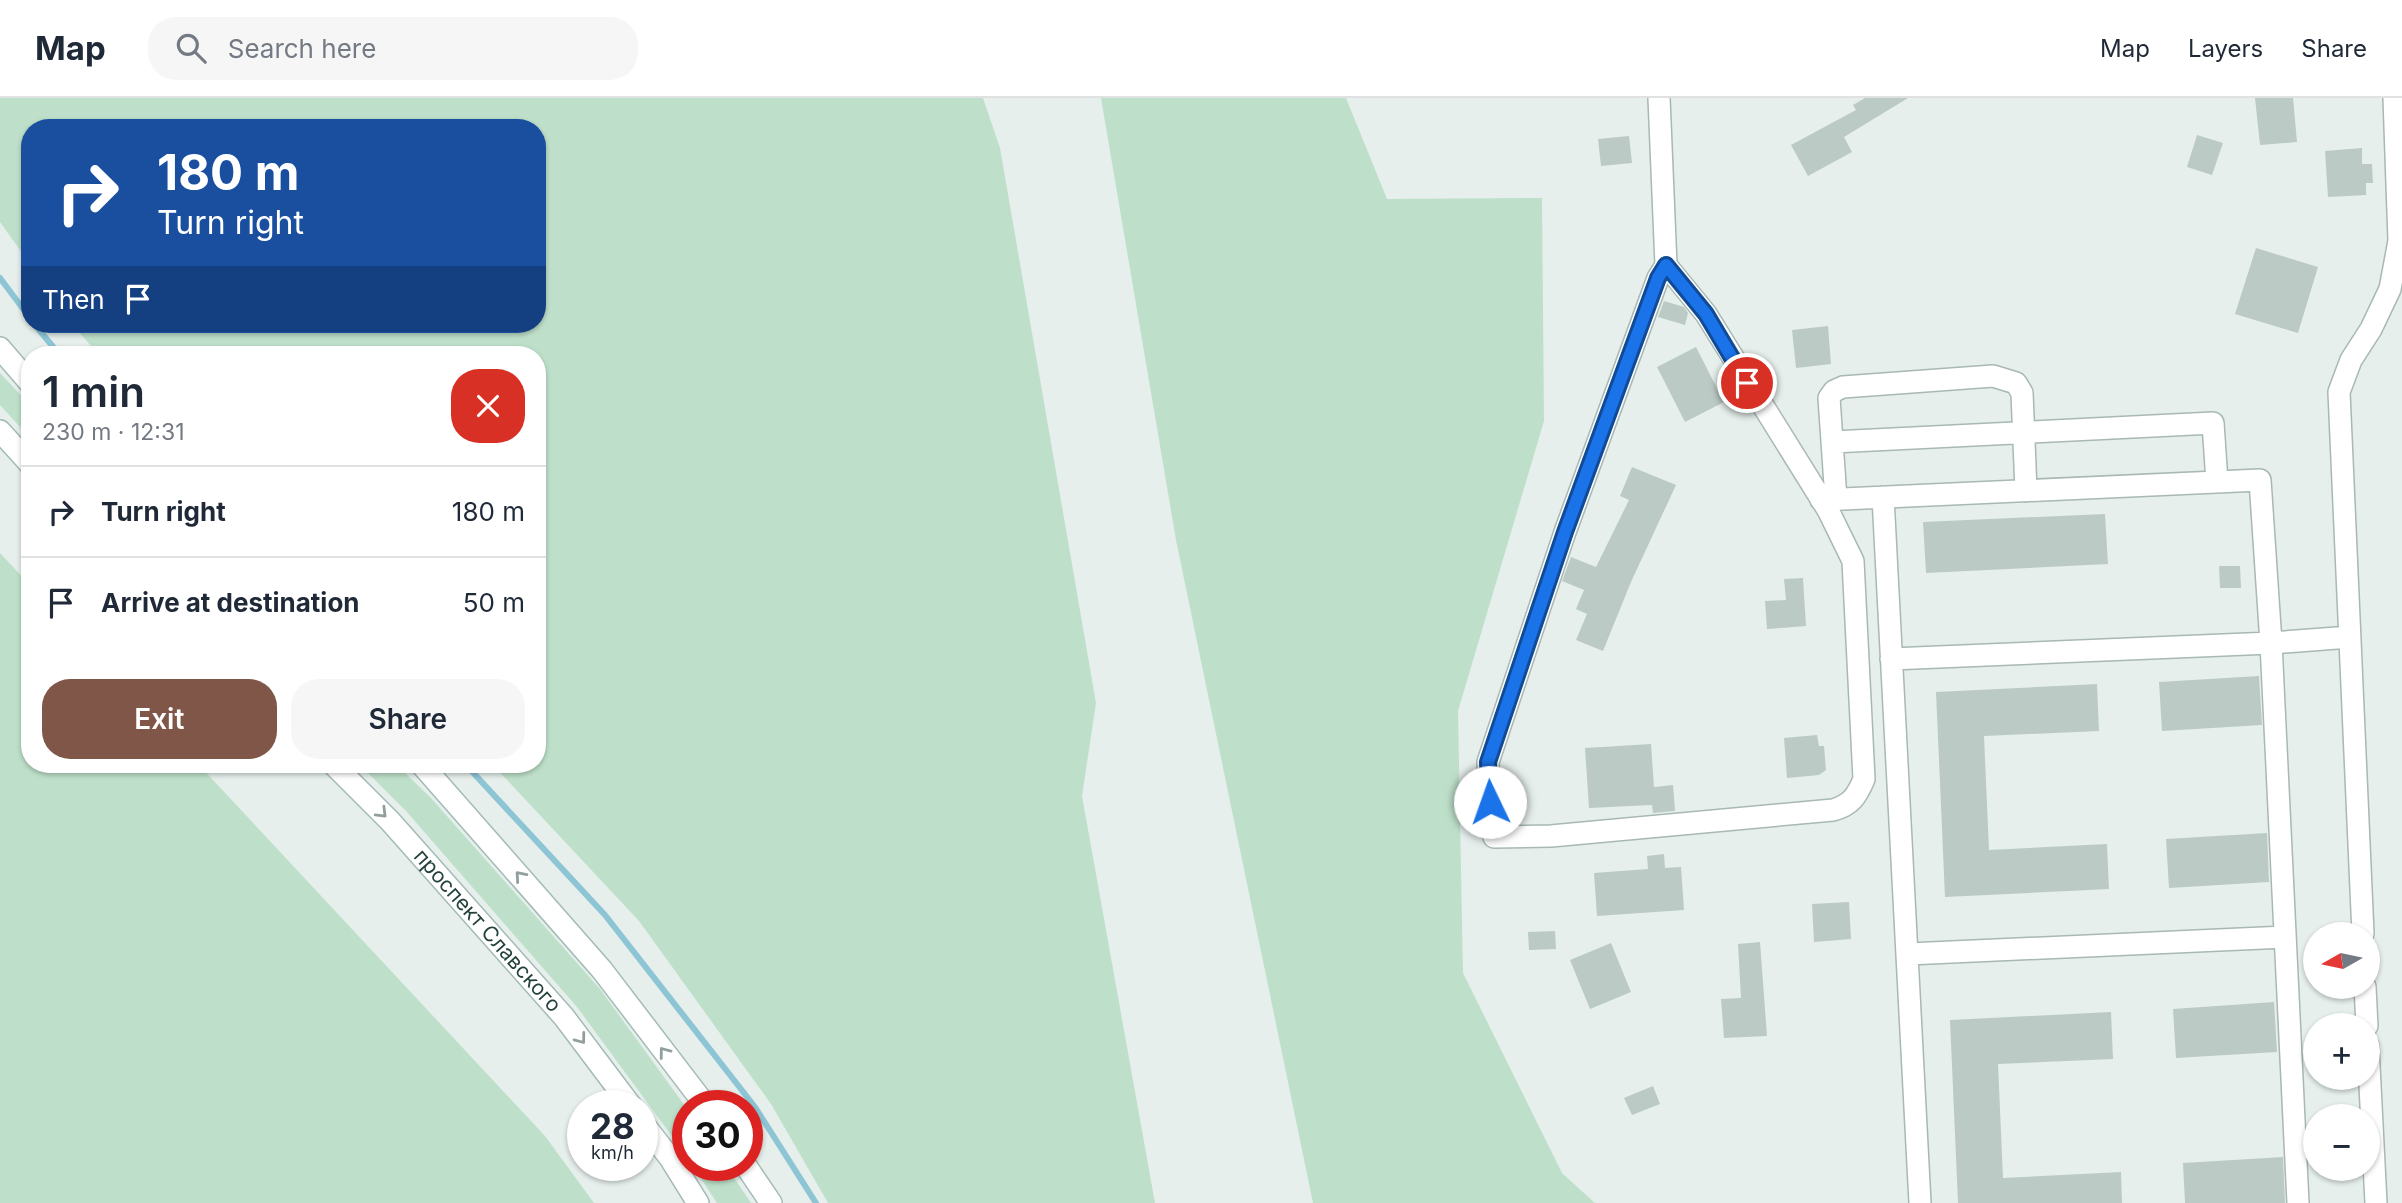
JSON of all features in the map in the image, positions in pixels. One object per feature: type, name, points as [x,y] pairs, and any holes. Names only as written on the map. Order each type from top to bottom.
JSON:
[{"type":"street","points":[[1659,98],[1666,265],[1658,278],[1565,532],[1488,762],[1490,822],[1494,837],[1551,836],[1833,810],[1846,806],[1858,794],[1864,779],[1853,561],[1828,499],[1760,406],[1706,314],[1666,265]]},
{"type":"street","points":[[2362,922],[2339,392],[2351,360],[2371,329],[2390,289],[2399,241],[2393,98]]},
{"type":"street","points":[[0,348],[21,372]]},
{"type":"street","points":[[1828,499],[1833,442],[1829,398],[1834,391],[1843,387],[1981,377],[2006,378],[2016,383],[2022,393],[2026,491]]},
{"type":"street","points":[[1833,442],[2213,423],[2217,482]]},
{"type":"street","points":[[0,431],[21,454]]},
{"type":"street","points":[[1828,499],[2260,480],[2271,643],[2298,1203]]},
{"type":"street","points":[[1883,497],[1920,1203]]},
{"type":"street","points":[[1891,659],[2271,643],[2350,637]]},
{"type":"street","name":"проспект Славского","points":[[342,773],[390,821],[564,1017],[619,1090]]},
{"type":"street","points":[[429,773],[602,970],[693,1090]]},
{"type":"street","points":[[1908,954],[2285,937]]},
{"type":"street","points":[[2370,1090],[2376,1203]]},
{"type":"street","points":[[658,1143],[698,1203]]},
{"type":"street","points":[[756,1181],[771,1203]]},
{"type":"green space","points":[[0,98],[983,98],[1000,148],[1096,703],[1082,796],[1155,1203],[828,1203],[763,1090],[639,921],[500,773],[546,773],[546,346],[91,346],[80,333],[546,333],[546,119],[21,119],[21,251],[0,222]]},
{"type":"green space","points":[[1101,98],[1346,98],[1387,199],[1542,198],[1544,421],[1458,711],[1463,973],[1562,1173],[1595,1203],[1313,1203],[1176,540]]},
{"type":"green space","points":[[0,373],[21,395],[21,428],[0,405]]},
{"type":"green space","points":[[0,553],[21,575],[21,773],[206,773],[545,1136],[567,1166],[567,1181],[578,1181],[594,1203],[0,1203]]},
{"type":"green space","points":[[368,773],[405,773],[431,798],[600,989],[673,1090],[672,1136],[658,1117],[658,1090],[638,1090],[577,1007],[406,811]]},
{"type":"green space","points":[[703,1181],[736,1181],[751,1203],[717,1203]]},
{"type":"building","points":[[1865,98],[1908,98],[1844,137],[1852,152],[1808,176],[1791,145],[1856,110],[1853,105]]},
{"type":"building","points":[[2255,98],[2293,98],[2297,142],[2260,145]]},
{"type":"building","points":[[2197,135],[2223,143],[2212,175],[2187,167]]},
{"type":"building","points":[[1629,136],[1632,163],[1601,166],[1598,139]]},
{"type":"building","points":[[2362,148],[2362,164],[2372,164],[2373,183],[2366,183],[2366,195],[2328,197],[2325,151]]},
{"type":"building","points":[[2256,248],[2318,267],[2298,333],[2235,314]]},
{"type":"building","points":[[1664,301],[1684,307],[1688,313],[1685,325],[1658,317]]},
{"type":"building","points":[[1828,326],[1831,364],[1796,368],[1792,330]]},
{"type":"building","points":[[1696,347],[1724,402],[1685,422],[1657,367]]},
{"type":"building","points":[[1632,467],[1676,485],[1631,582],[1603,651],[1576,640],[1587,614],[1576,609],[1584,590],[1562,581],[1571,557],[1596,567],[1629,500],[1620,496]]},
{"type":"building","points":[[2105,514],[2108,564],[1926,573],[1923,522]]},
{"type":"building","points":[[2219,566],[2240,566],[2241,588],[2220,588]]},
{"type":"building","points":[[1803,578],[1806,626],[1767,629],[1765,601],[1786,600],[1784,579]]},
{"type":"building","points":[[2259,676],[2262,725],[2162,731],[2159,682]]},
{"type":"building","points":[[2097,684],[2099,731],[1984,736],[1989,850],[2107,844],[2109,889],[1945,897],[1936,692]]},
{"type":"building","points":[[1817,735],[1819,746],[1824,746],[1826,770],[1819,775],[1787,778],[1784,738]]},
{"type":"building","points":[[1651,744],[1654,787],[1673,785],[1675,811],[1653,813],[1652,805],[1589,808],[1585,748]]},
{"type":"building","points":[[2267,833],[2269,882],[2169,888],[2166,839]]},
{"type":"building","points":[[1664,854],[1665,868],[1681,867],[1684,910],[1597,916],[1594,873],[1648,869],[1647,856]]},
{"type":"building","points":[[1849,902],[1851,939],[1814,942],[1812,904]]},
{"type":"building","points":[[1555,931],[1556,949],[1529,950],[1528,932]]},
{"type":"building","points":[[1760,942],[1767,1036],[1724,1038],[1721,999],[1741,998],[1738,944]]},
{"type":"building","points":[[1611,943],[1631,992],[1590,1009],[1570,960]]},
{"type":"building","points":[[2274,1002],[2277,1052],[2176,1058],[2173,1009]]},
{"type":"building","points":[[2111,1012],[2113,1059],[1998,1064],[2003,1178],[2121,1172],[2122,1203],[1958,1203],[1950,1020]]},
{"type":"building","points":[[1653,1086],[1660,1104],[1632,1115],[1624,1098]]},
{"type":"building","points":[[2283,1157],[2285,1203],[2185,1203],[2183,1163]]},
{"type":"waterway","points":[[0,278],[21,306]]},
{"type":"waterway","points":[[42,333],[52,346]]},
{"type":"waterway","points":[[473,773],[605,915],[755,1107],[816,1203]]},
{"type":"route","points":[[1490,802],[1488,762],[1565,532],[1658,278],[1666,265],[1706,314],[1747,383]]}]
